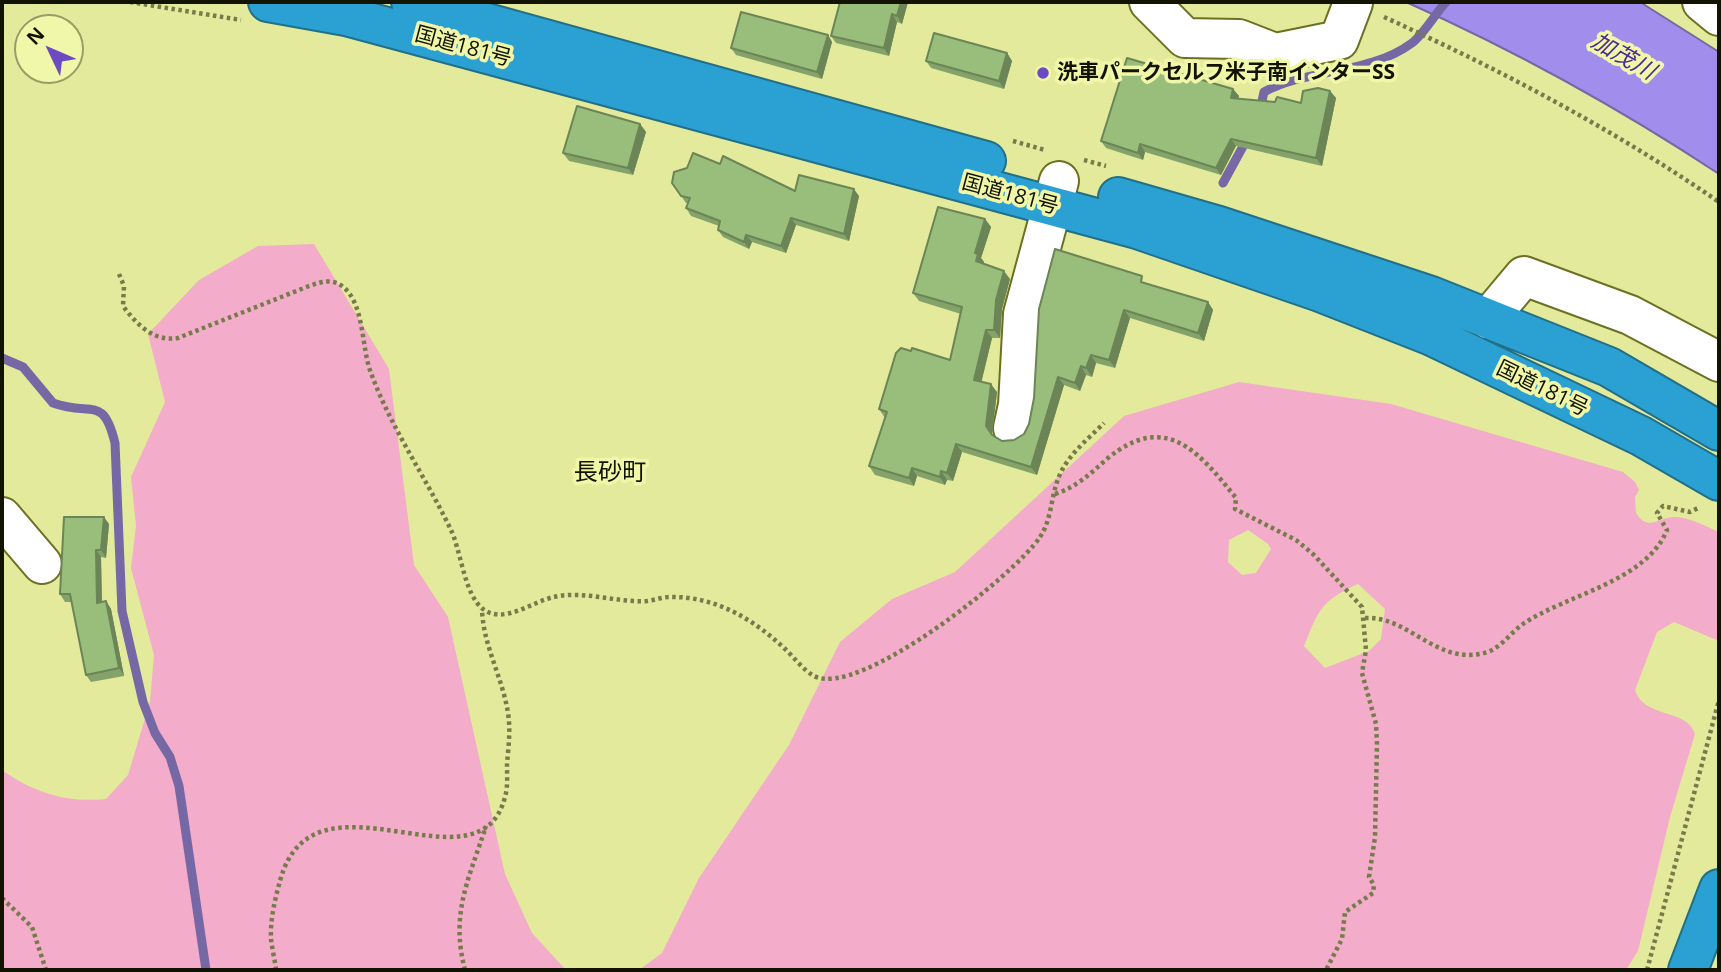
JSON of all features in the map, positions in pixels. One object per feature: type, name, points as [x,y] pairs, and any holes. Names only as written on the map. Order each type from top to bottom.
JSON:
[{"type":"highway","name":"国道181号","points":[[268,2],[360,19],[1056,194],[1219,226],[1431,296],[1609,367],[1719,431]]},
{"type":"highway","name":"国道181号","points":[[411,2],[1056,194],[1163,238],[1320,292],[1432,336],[1641,436],[1713,493]]},
{"type":"highway","points":[[1688,970],[1719,889]]},
{"type":"highway","points":[[1709,970],[1719,941]]},
{"type":"street","points":[[1149,2],[1185,38],[1239,39],[1275,53],[1339,40],[1353,3]]},
{"type":"street","points":[[1702,2],[1719,16]]},
{"type":"street","points":[[1013,428],[1018,405],[1023,314],[1056,194]]},
{"type":"street","points":[[1489,319],[1524,276],[1630,315],[1719,362]]},
{"type":"street","points":[[2,517],[42,564]]},
{"type":"path","points":[[1353,3],[1478,60],[1550,98],[1670,168],[1719,202]]},
{"type":"path","points":[[119,274],[124,286],[123,306],[142,327],[164,340],[178,338],[309,286],[329,280],[341,285],[357,312],[370,372],[413,461],[451,530],[465,575],[482,609],[482,627],[509,722],[505,796],[495,817],[485,826],[473,833],[449,837],[342,825],[308,836],[286,859],[276,892],[271,938],[276,970]]},
{"type":"path","points":[[482,609],[494,614],[506,614],[555,596],[647,601],[669,597],[699,600],[752,620],[815,676],[833,678],[850,674],[906,647],[991,588],[1042,534],[1066,462],[1104,423]]},
{"type":"path","points":[[1054,495],[1086,479],[1128,444],[1143,438],[1172,438],[1188,446],[1216,473],[1236,498],[1235,509],[1239,513],[1280,530],[1314,555],[1362,607],[1366,650],[1362,673],[1376,724],[1377,744],[1376,837],[1369,877],[1374,885],[1368,897],[1345,912],[1342,939],[1326,970]]},
{"type":"path","points":[[1365,618],[1377,617],[1398,625],[1457,654],[1478,655],[1494,649],[1522,625],[1555,606],[1618,579],[1646,557],[1663,540],[1667,530],[1657,513],[1663,506],[1690,512],[1713,493]]},
{"type":"path","points":[[1647,970],[1719,701]]},
{"type":"path","points":[[465,970],[459,916],[465,882],[485,826]]},
{"type":"path","points":[[2,898],[32,927],[46,970]]},
{"type":"shaded area","points":[[314,244],[389,369],[414,565],[448,617],[505,874],[532,933],[566,970],[2,970],[2,770],[26,785],[51,795],[106,799],[128,775],[150,702],[154,655],[131,568],[136,526],[131,477],[165,402],[148,334],[199,280],[258,246]]},
{"type":"shaded area","points":[[1239,382],[1391,404],[1623,472],[1635,482],[1639,490],[1635,497],[1636,513],[1645,522],[1681,517],[1719,532],[1719,641],[1674,622],[1657,632],[1635,690],[1647,705],[1684,720],[1695,734],[1670,817],[1638,951],[1626,970],[639,970],[662,953],[699,878],[789,745],[840,642],[892,599],[955,572],[1124,416]],"holes":[[[1248,530],[1271,549],[1256,573],[1242,575],[1228,562],[1229,540]],[[1358,584],[1385,609],[1381,639],[1369,651],[1325,668],[1304,646],[1318,615],[1329,601]]]},
{"type":"water","name":"加茂川","points":[[1406,2],[1640,2],[1719,52],[1719,174],[1566,82],[1487,40]]},
{"type":"building","points":[[840,2],[901,2],[897,16],[892,14],[884,48],[831,36]]},
{"type":"building","points":[[741,12],[828,35],[817,72],[731,48]]},
{"type":"building","points":[[934,33],[1007,53],[999,81],[926,61]]},
{"type":"building","points":[[1127,58],[1233,89],[1231,98],[1275,102],[1277,97],[1301,103],[1303,91],[1318,88],[1330,91],[1316,158],[1231,139],[1216,168],[1140,144],[1138,153],[1101,141]]},
{"type":"building","points":[[577,106],[640,124],[628,168],[563,153]]},
{"type":"building","points":[[693,153],[720,164],[723,156],[795,191],[799,175],[854,189],[844,234],[791,218],[781,246],[746,235],[744,242],[718,230],[720,221],[686,208],[690,198],[681,196],[672,183],[674,172],[687,168]]},
{"type":"building","points":[[938,207],[985,219],[975,253],[978,254],[976,261],[1004,271],[996,300],[994,330],[986,330],[974,380],[991,384],[986,426],[992,435],[1002,441],[1014,440],[1024,434],[1029,424],[1034,398],[1039,309],[1055,249],[1142,276],[1141,282],[1208,302],[1198,333],[1124,310],[1109,360],[1091,355],[1086,368],[1081,366],[1075,383],[1058,377],[1031,467],[956,444],[947,473],[941,471],[940,477],[912,468],[909,478],[869,466],[887,412],[879,409],[896,353],[901,348],[911,351],[912,348],[950,360],[962,307],[913,293]]},
{"type":"building","points":[[64,517],[104,517],[101,550],[96,550],[97,603],[106,601],[119,668],[86,675],[70,594],[60,594]]},
{"type":"waterway","points":[[1260,110],[1264,92],[1281,84],[1377,61],[1395,53],[1412,43],[1446,2]]},
{"type":"waterway","points":[[1223,183],[1247,139]]},
{"type":"waterway","points":[[2,358],[23,367],[53,403],[94,410],[106,418],[110,428],[115,443],[122,611],[143,702],[155,733],[170,757],[179,786],[206,970]]},
{"type":"place","name":"洗車パークセルフ米子南インターSS","points":[[1043,73]]},
{"type":"district","name":"長砂町","points":[[610,473]]}]
